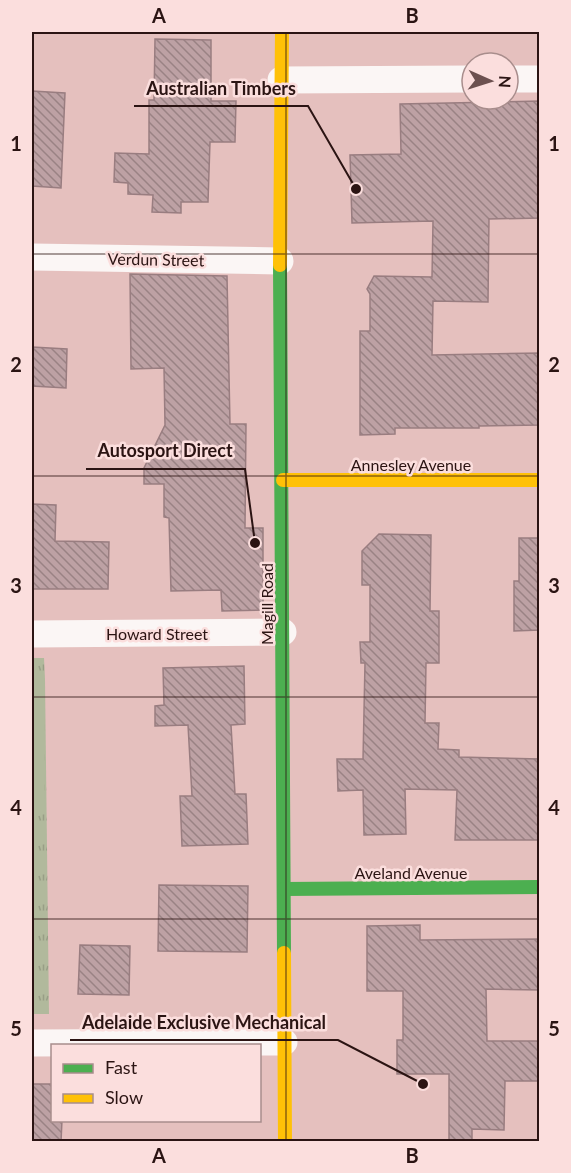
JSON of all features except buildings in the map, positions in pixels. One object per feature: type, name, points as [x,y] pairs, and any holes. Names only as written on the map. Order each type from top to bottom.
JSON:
[{"type":"main road","name":"Magill Road","points":[[282,32],[280,261],[285,1142]]},
{"type":"main road","name":"Annesley Avenue","points":[[283,480],[540,480]]},
{"type":"main road","name":"Aveland Avenue","points":[[284,889],[540,887]]},
{"type":"street","points":[[520,80],[540,79]]},
{"type":"street","points":[[281,80],[460,80]]},
{"type":"street","name":"Verdun Street","points":[[32,257],[280,261]]},
{"type":"street","name":"Howard Street","points":[[32,634],[283,632]]},
{"type":"street","points":[[32,1043],[284,1042]]},
{"type":"green space","points":[[32,658],[44,658],[49,1014],[32,1014]]},
{"type":"green space","points":[[32,679],[45,679],[44,813],[32,813]]},
{"type":"traffic: fast","points":[[280,265],[284,953]]},
{"type":"traffic: fast","points":[[284,889],[540,887]]},
{"type":"traffic: slow","points":[[280,265],[282,32]]},
{"type":"traffic: slow","points":[[283,480],[540,480]]},
{"type":"traffic: slow","points":[[284,953],[285,1142]]},
{"type":"place","name":"Australian Timbers","points":[[356,189]]},
{"type":"place","name":"Autosport Direct","points":[[255,543]]},
{"type":"place","name":"Adelaide Exclusive Mechanical","points":[[423,1084]]}]
